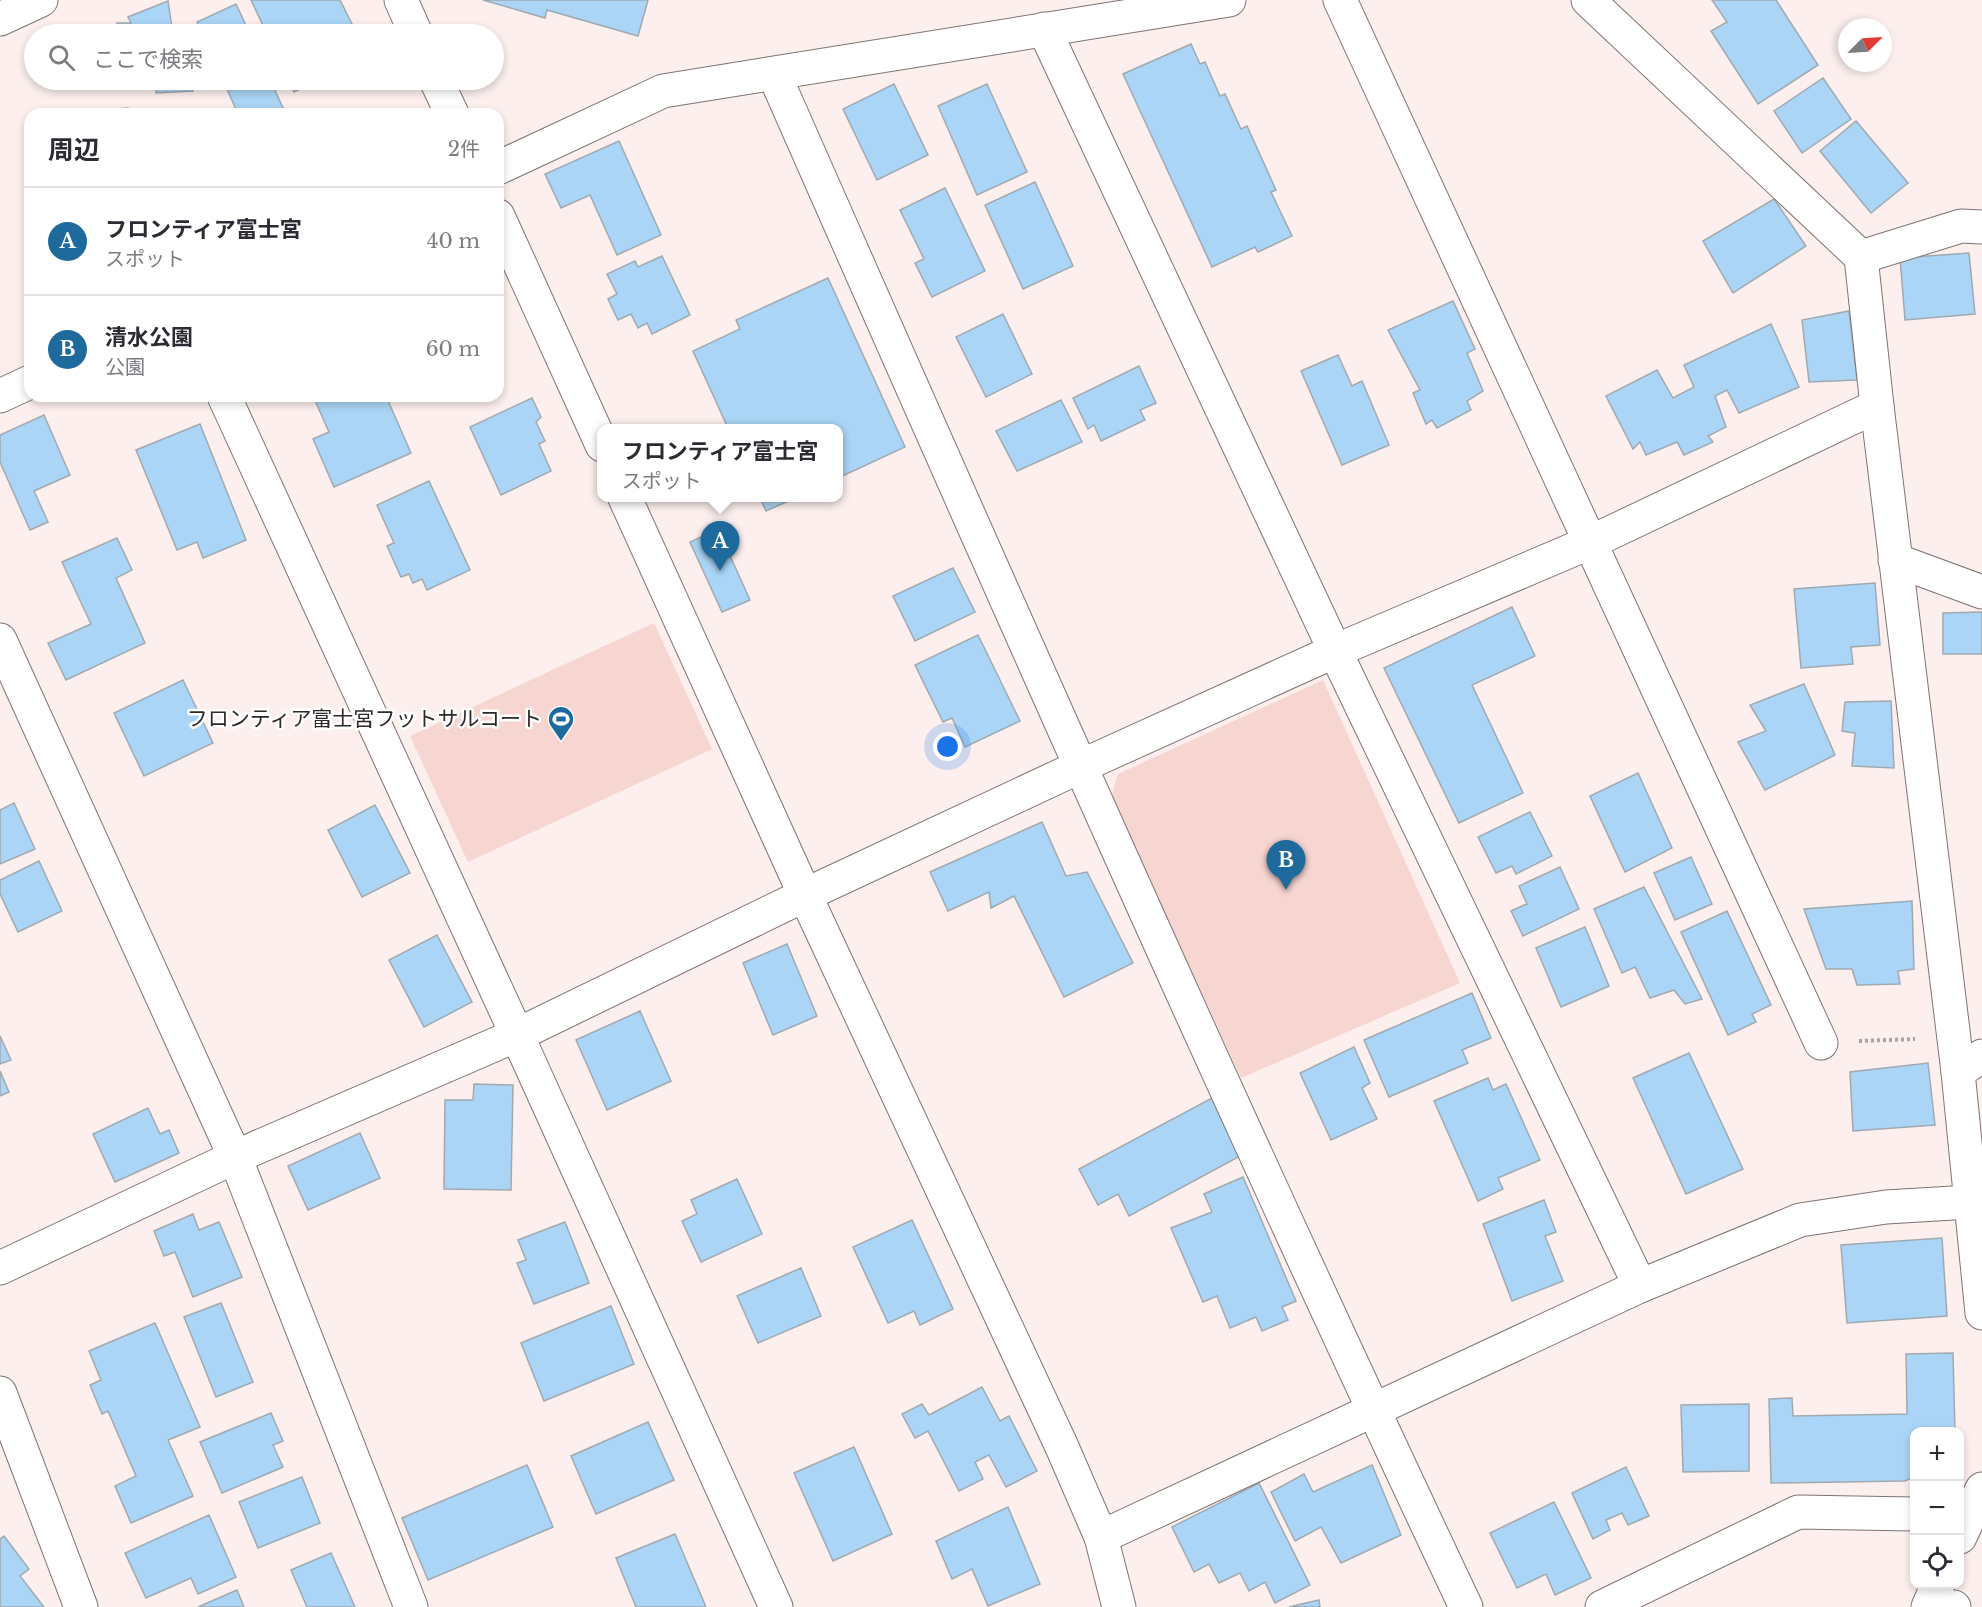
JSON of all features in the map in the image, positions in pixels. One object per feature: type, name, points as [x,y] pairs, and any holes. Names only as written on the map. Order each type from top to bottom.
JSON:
[{"type":"street","points":[[0,19],[41,0]]},
{"type":"street","points":[[400,0],[411,24]]},
{"type":"street","points":[[504,165],[663,91],[1229,0]]},
{"type":"street","points":[[1340,0],[1821,1043]]},
{"type":"street","points":[[1588,0],[1860,257],[1954,1037],[1970,1064],[1970,1202],[1982,1313]]},
{"type":"street","points":[[1044,29],[1335,651],[1640,1286]]},
{"type":"street","points":[[774,74],[1080,768],[1372,1409],[1466,1607]]},
{"type":"street","points":[[441,90],[449,108]]},
{"type":"street","points":[[1860,257],[1961,226],[1982,227]]},
{"type":"street","points":[[504,229],[597,434]]},
{"type":"street","points":[[0,396],[24,385]]},
{"type":"street","points":[[227,402],[776,1607]]},
{"type":"street","points":[[0,1268],[235,1157],[517,1035],[806,895],[1335,651],[1591,542],[1877,406]]},
{"type":"street","points":[[628,502],[806,895],[1062,1447],[1101,1537],[1119,1607]]},
{"type":"street","points":[[1895,560],[1982,592]]},
{"type":"street","points":[[0,640],[235,1157],[411,1607]]},
{"type":"street","points":[[1101,1537],[1640,1286],[1800,1220],[1886,1207],[1970,1202]]},
{"type":"street","points":[[0,1393],[81,1607]]},
{"type":"street","points":[[1602,1607],[1798,1512],[1910,1514]]},
{"type":"path","points":[[1821,1043],[1954,1037]]},
{"type":"shaded area","name":"フロンティア富士宮フットサルコート","points":[[654,623],[712,749],[468,862],[410,736]]},
{"type":"shaded area","points":[[1323,680],[1460,983],[1241,1078],[1111,796],[1118,774]]},
{"type":"building","points":[[251,0],[340,0],[352,24],[262,24]]},
{"type":"building","points":[[483,0],[648,0],[638,36],[547,10],[545,18]]},
{"type":"building","points":[[1712,0],[1776,0],[1818,65],[1758,104],[1711,31],[1727,22]]},
{"type":"building","points":[[168,1],[171,24],[117,24],[131,23],[128,17]]},
{"type":"building","points":[[236,4],[245,24],[198,24],[197,22]]},
{"type":"building","points":[[1191,44],[1200,64],[1205,62],[1220,96],[1225,94],[1241,129],[1247,126],[1276,190],[1271,192],[1292,236],[1258,252],[1255,247],[1212,267],[1123,74]]},
{"type":"building","points":[[1823,78],[1851,119],[1802,153],[1774,111]]},
{"type":"building","points":[[894,84],[928,155],[877,180],[843,109]]},
{"type":"building","points":[[987,84],[1027,172],[977,195],[938,106]]},
{"type":"building","points":[[156,90],[193,91],[156,93]]},
{"type":"building","points":[[227,90],[275,90],[283,108],[235,108]]},
{"type":"building","points":[[1856,121],[1908,183],[1871,213],[1820,151]]},
{"type":"building","points":[[619,141],[661,235],[617,255],[590,195],[561,208],[545,174]]},
{"type":"building","points":[[1035,182],[1073,266],[1023,289],[985,205]]},
{"type":"building","points":[[945,188],[985,271],[932,297],[915,263],[924,259],[900,210]]},
{"type":"building","points":[[1774,199],[1806,246],[1733,293],[1703,241]]},
{"type":"building","points":[[1969,253],[1975,314],[1905,320],[1900,258]]},
{"type":"building","points":[[662,256],[690,315],[652,334],[647,323],[638,328],[631,314],[618,320],[608,299],[617,294],[607,274],[635,261],[638,267]]},
{"type":"building","points":[[828,278],[905,447],[843,476],[843,424],[726,424],[693,351],[740,329],[736,320]]},
{"type":"building","points":[[1453,301],[1475,349],[1467,353],[1483,391],[1467,401],[1471,410],[1437,428],[1432,420],[1426,424],[1413,393],[1420,390],[1388,330]]},
{"type":"building","points":[[1849,311],[1857,380],[1809,382],[1802,320]]},
{"type":"building","points":[[1003,314],[1032,374],[986,397],[956,337]]},
{"type":"building","points":[[1771,324],[1799,387],[1739,413],[1727,390],[1715,396],[1726,427],[1708,436],[1713,442],[1684,455],[1677,442],[1646,455],[1640,442],[1633,449],[1606,396],[1657,370],[1673,398],[1694,387],[1684,365]]},
{"type":"building","points":[[1338,355],[1352,386],[1362,381],[1389,445],[1342,465],[1301,371]]},
{"type":"building","points":[[1139,366],[1156,403],[1140,410],[1145,420],[1101,441],[1094,425],[1088,429],[1073,398]]},
{"type":"building","points":[[532,398],[541,417],[536,422],[545,441],[539,444],[551,471],[501,495],[470,427]]},
{"type":"building","points":[[1061,400],[1082,442],[1017,471],[996,431]]},
{"type":"building","points":[[316,402],[389,402],[411,453],[334,487],[313,439],[329,432]]},
{"type":"building","points":[[44,415],[70,475],[34,491],[48,522],[30,530],[0,462],[0,435]]},
{"type":"building","points":[[200,424],[246,540],[203,558],[197,542],[177,550],[136,450]]},
{"type":"building","points":[[429,481],[470,570],[427,590],[422,579],[413,583],[409,574],[401,577],[387,546],[394,543],[377,505]]},
{"type":"building","points":[[762,502],[786,502],[766,511]]},
{"type":"building","points":[[718,529],[750,600],[722,612],[690,542]]},
{"type":"building","points":[[117,538],[132,570],[116,578],[145,643],[66,680],[48,643],[91,624],[62,562]]},
{"type":"building","points":[[953,568],[975,612],[915,641],[893,596]]},
{"type":"building","points":[[1875,583],[1880,645],[1851,647],[1853,664],[1801,668],[1794,589]]},
{"type":"building","points":[[1512,607],[1535,656],[1472,685],[1523,793],[1459,823],[1384,668]]},
{"type":"building","points":[[1982,612],[1982,654],[1943,654],[1943,613]]},
{"type":"building","points":[[978,635],[1020,721],[965,747],[952,718],[943,722],[915,665]]},
{"type":"building","points":[[183,680],[213,743],[144,776],[114,713]]},
{"type":"building","points":[[1804,684],[1835,755],[1765,790],[1738,742],[1766,731],[1750,705]]},
{"type":"building","points":[[1891,701],[1894,768],[1852,766],[1855,733],[1842,731],[1845,702]]},
{"type":"building","points":[[1638,773],[1672,848],[1625,872],[1590,796]]},
{"type":"building","points":[[14,803],[35,849],[0,864],[0,810]]},
{"type":"building","points":[[375,805],[410,873],[362,897],[328,830]]},
{"type":"building","points":[[1530,812],[1552,856],[1516,874],[1512,866],[1496,873],[1478,837]]},
{"type":"building","points":[[1042,822],[1066,876],[1087,872],[1133,963],[1064,997],[1014,896],[991,908],[989,892],[948,911],[930,872]]},
{"type":"building","points":[[1691,857],[1712,904],[1675,920],[1654,873]]},
{"type":"building","points":[[39,861],[62,911],[18,932],[0,894],[0,880]]},
{"type":"building","points":[[1560,867],[1579,909],[1523,936],[1511,911],[1527,904],[1519,886]]},
{"type":"building","points":[[1644,887],[1702,999],[1685,1004],[1674,990],[1650,998],[1635,967],[1622,973],[1594,909]]},
{"type":"building","points":[[1912,901],[1914,969],[1898,971],[1900,984],[1857,985],[1852,969],[1826,969],[1804,909]]},
{"type":"building","points":[[1727,911],[1771,1005],[1752,1014],[1756,1022],[1728,1035],[1681,932]]},
{"type":"building","points":[[1585,927],[1609,986],[1561,1007],[1536,948]]},
{"type":"building","points":[[437,935],[472,1002],[424,1027],[389,960]]},
{"type":"building","points":[[787,944],[817,1016],[773,1035],[743,963]]},
{"type":"building","points":[[1472,993],[1491,1038],[1462,1050],[1468,1063],[1389,1097],[1364,1040]]},
{"type":"building","points":[[640,1011],[671,1081],[607,1110],[576,1040]]},
{"type":"building","points":[[0,1036],[11,1060],[0,1064]]},
{"type":"building","points":[[1354,1047],[1370,1083],[1362,1088],[1377,1119],[1331,1140],[1300,1073]]},
{"type":"building","points":[[1689,1053],[1743,1169],[1686,1194],[1633,1078]]},
{"type":"building","points":[[1928,1063],[1935,1125],[1853,1131],[1850,1072]]},
{"type":"building","points":[[0,1071],[9,1092],[0,1096]]},
{"type":"building","points":[[1488,1078],[1493,1090],[1506,1084],[1540,1160],[1498,1178],[1503,1189],[1478,1201],[1434,1101]]},
{"type":"building","points":[[474,1084],[513,1085],[511,1190],[444,1189],[445,1100],[473,1100]]},
{"type":"building","points":[[1212,1098],[1242,1155],[1129,1216],[1118,1194],[1098,1205],[1079,1169]]},
{"type":"building","points":[[148,1108],[160,1134],[169,1130],[179,1153],[115,1182],[93,1134]]},
{"type":"building","points":[[360,1133],[380,1178],[308,1210],[288,1166]]},
{"type":"building","points":[[1243,1177],[1296,1301],[1282,1307],[1288,1320],[1262,1331],[1256,1317],[1230,1328],[1217,1296],[1203,1302],[1171,1228],[1212,1212],[1204,1194]]},
{"type":"building","points":[[737,1179],[762,1234],[701,1262],[682,1221],[697,1214],[691,1200]]},
{"type":"building","points":[[1544,1200],[1556,1232],[1545,1236],[1563,1281],[1512,1301],[1483,1224]]},
{"type":"building","points":[[193,1214],[199,1230],[219,1222],[242,1277],[193,1297],[175,1252],[164,1256],[154,1231]]},
{"type":"building","points":[[912,1220],[953,1309],[920,1325],[914,1311],[888,1323],[853,1247]]},
{"type":"building","points":[[565,1222],[589,1283],[534,1304],[517,1263],[526,1260],[518,1240]]},
{"type":"building","points":[[1942,1238],[1947,1316],[1847,1323],[1841,1245]]},
{"type":"building","points":[[801,1268],[821,1316],[758,1343],[737,1296]]},
{"type":"building","points":[[221,1303],[253,1382],[216,1397],[184,1317]]},
{"type":"building","points":[[611,1306],[634,1364],[544,1401],[521,1343]]},
{"type":"building","points":[[155,1323],[200,1427],[168,1440],[193,1496],[131,1523],[115,1486],[136,1476],[108,1411],[102,1414],[90,1385],[101,1380],[89,1351]]},
{"type":"building","points":[[1953,1353],[1955,1427],[1910,1427],[1910,1479],[1905,1481],[1771,1483],[1769,1399],[1792,1398],[1793,1416],[1907,1414],[1906,1354]]},
{"type":"building","points":[[982,1387],[1000,1421],[1009,1416],[1037,1471],[1006,1487],[989,1455],[975,1462],[983,1479],[959,1491],[928,1431],[915,1438],[902,1414],[922,1404],[929,1415]]},
{"type":"building","points":[[1749,1404],[1749,1471],[1683,1472],[1681,1405]]},
{"type":"building","points":[[271,1413],[283,1441],[273,1445],[283,1467],[222,1493],[200,1442]]},
{"type":"building","points":[[648,1422],[674,1480],[596,1514],[571,1456]]},
{"type":"building","points":[[854,1447],[892,1534],[833,1561],[794,1473]]},
{"type":"building","points":[[527,1465],[553,1527],[428,1580],[402,1518]]},
{"type":"building","points":[[1372,1465],[1401,1535],[1341,1563],[1321,1527],[1295,1541],[1271,1492],[1304,1474],[1313,1492]]},
{"type":"building","points":[[1626,1467],[1649,1516],[1628,1525],[1622,1513],[1606,1520],[1610,1530],[1593,1539],[1572,1493]]},
{"type":"building","points":[[302,1477],[320,1523],[258,1548],[239,1502]]},
{"type":"building","points":[[1259,1483],[1310,1585],[1275,1603],[1265,1582],[1249,1591],[1240,1573],[1219,1583],[1209,1564],[1194,1572],[1172,1527]]},
{"type":"building","points":[[1554,1502],[1591,1578],[1555,1595],[1546,1574],[1517,1588],[1490,1533]]},
{"type":"building","points":[[1008,1507],[1040,1584],[988,1606],[972,1569],[952,1579],[936,1541]]},
{"type":"building","points":[[209,1515],[236,1577],[198,1594],[191,1578],[146,1598],[125,1553]]},
{"type":"building","points":[[675,1534],[706,1607],[636,1607],[616,1558]]},
{"type":"building","points":[[4,1536],[29,1569],[20,1576],[44,1607],[0,1607],[0,1539]]},
{"type":"building","points":[[331,1553],[355,1607],[307,1607],[291,1570]]},
{"type":"building","points":[[237,1590],[244,1607],[198,1607]]},
{"type":"building","points":[[1319,1600],[1320,1607],[1289,1607]]},
{"type":"place","name":"フロンティア富士宮","points":[[720,571]]},
{"type":"place","name":"フロンティア富士宮フットサルコート","points":[[561,742]]},
{"type":"place","name":"清水公園","points":[[1286,890]]}]
